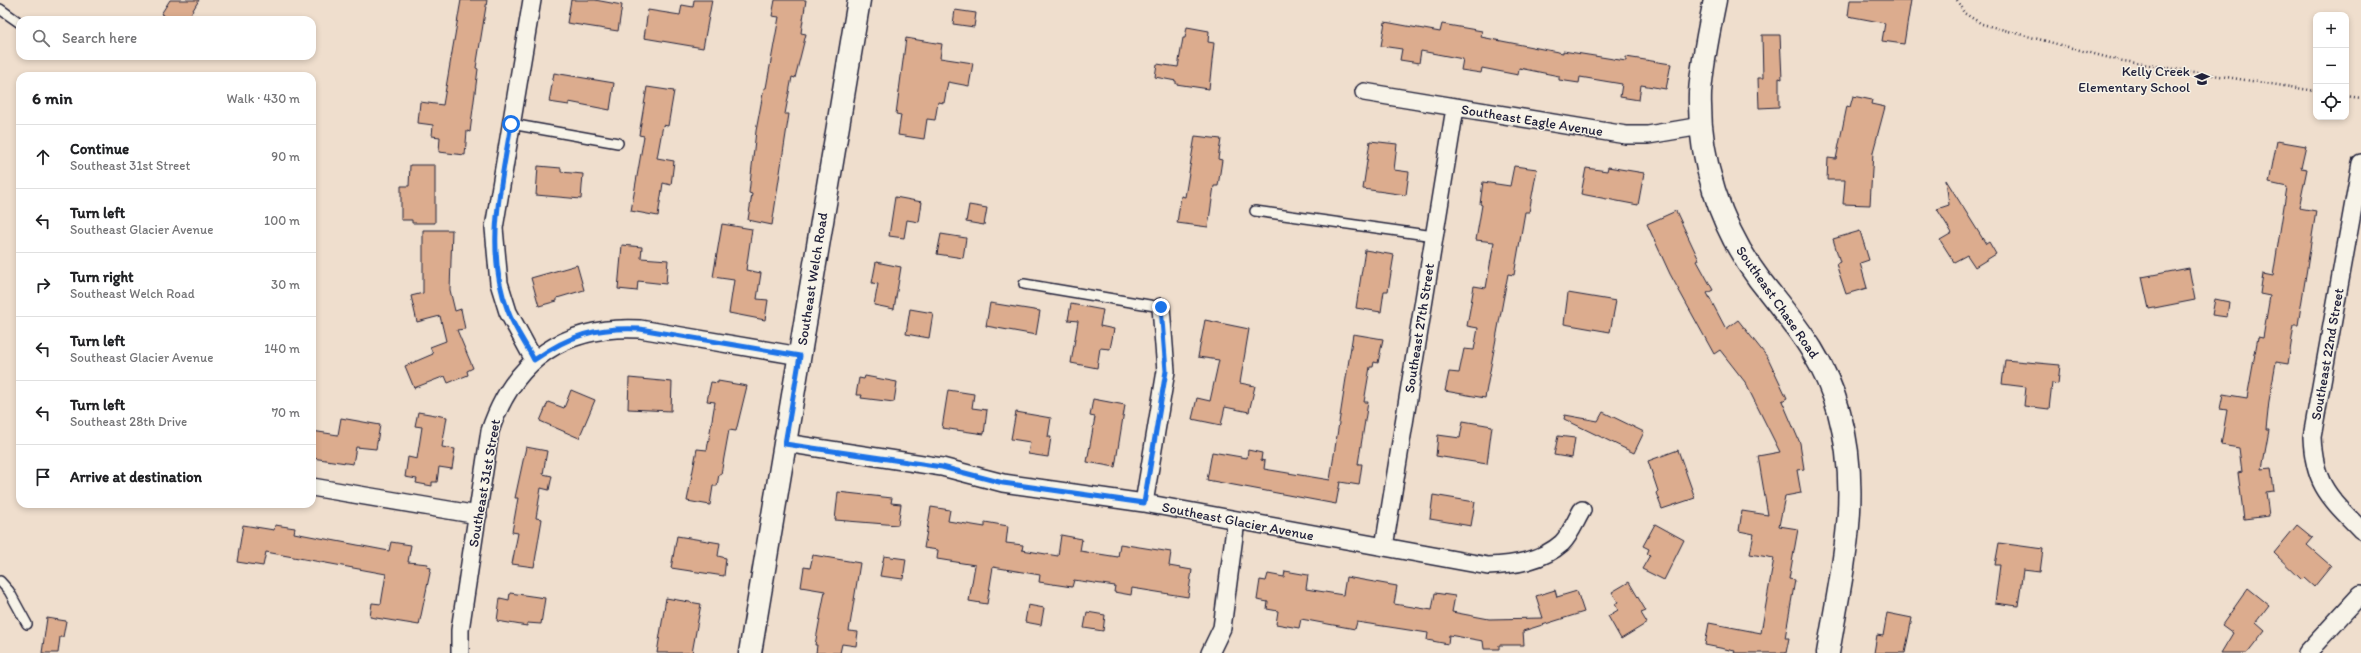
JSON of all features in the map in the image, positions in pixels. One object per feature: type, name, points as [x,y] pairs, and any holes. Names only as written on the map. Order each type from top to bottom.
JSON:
[{"type":"street","points":[[532,0],[494,228],[499,283],[508,312],[534,360],[556,344],[585,332],[619,328],[640,329],[800,356]]},
{"type":"street","name":"Southeast Welch Road","points":[[750,653],[859,0]]},
{"type":"street","name":"Southeast Chase Road","points":[[1715,0],[1700,92],[1701,126],[1714,189],[1734,239],[1759,278],[1802,332],[1826,373],[1839,412],[1846,441],[1851,488],[1849,524],[1828,653]]},
{"type":"street","name":"Southeast Eagle Avenue","points":[[1364,92],[1626,135],[1648,135],[1701,126]]},
{"type":"street","name":"Southeast 27th Street","points":[[1384,547],[1455,108]]},
{"type":"street","name":"Southeast 22nd Street","points":[[2361,163],[2312,437],[2313,459],[2319,479],[2330,498],[2361,530]]},
{"type":"street","points":[[1144,503],[1166,371],[1161,307]]},
{"type":"street","name":"Southeast 31st Street","points":[[460,653],[460,630],[490,431],[497,411],[519,376],[534,360]]},
{"type":"street","name":"Southeast Glacier Avenue","points":[[785,444],[942,467],[1003,483],[1144,503],[1488,566],[1509,565],[1528,561],[1546,554],[1562,542],[1582,510]]},
{"type":"street","points":[[316,489],[478,515]]},
{"type":"street","points":[[1210,653],[1222,628],[1236,521]]},
{"type":"street","points":[[2307,653],[2361,594]]},
{"type":"lane","points":[[0,9],[16,20]]},
{"type":"lane","points":[[511,124],[618,143]]},
{"type":"lane","points":[[1255,211],[1434,236]]},
{"type":"lane","points":[[1024,284],[1161,307]]},
{"type":"lane","points":[[0,581],[9,591],[27,624]]},
{"type":"path","points":[[1957,0],[1964,13],[1982,24],[2109,58],[2313,92]]},
{"type":"path","points":[[2349,96],[2361,98]]},
{"type":"building","points":[[170,0],[199,0],[189,16],[165,16],[161,14]]},
{"type":"building","points":[[461,0],[487,0],[476,68],[478,69],[470,132],[467,131],[465,155],[439,152],[440,137],[432,136],[433,125],[418,123],[420,102],[443,105]]},
{"type":"building","points":[[571,0],[595,0],[622,5],[618,31],[567,23]]},
{"type":"building","points":[[694,0],[712,0],[703,48],[644,38],[648,10],[680,15],[682,5],[693,7]]},
{"type":"building","points":[[775,0],[806,0],[801,33],[806,34],[795,78],[792,77],[785,114],[789,114],[772,225],[748,220],[752,194],[749,193],[756,131],[764,88],[766,88],[779,17],[772,16]]},
{"type":"building","points":[[1850,0],[1911,0],[1904,44],[1882,41],[1885,23],[1848,16]]},
{"type":"building","points":[[955,10],[976,13],[974,27],[953,24]]},
{"type":"building","points":[[1385,22],[1440,32],[1442,24],[1482,31],[1481,37],[1563,53],[1563,51],[1626,61],[1626,57],[1671,64],[1666,89],[1641,85],[1639,100],[1620,97],[1622,84],[1580,77],[1579,83],[1559,80],[1559,76],[1519,68],[1518,75],[1482,68],[1481,73],[1461,70],[1463,59],[1421,51],[1419,63],[1400,60],[1402,49],[1381,46]]},
{"type":"building","points":[[1187,27],[1209,31],[1208,42],[1214,43],[1209,89],[1176,84],[1176,81],[1155,77],[1157,64],[1178,67],[1183,38],[1185,38]]},
{"type":"building","points":[[1762,35],[1780,35],[1782,79],[1779,78],[1779,107],[1759,108],[1758,78],[1763,78]]},
{"type":"building","points":[[906,38],[942,44],[940,58],[973,63],[969,86],[948,82],[944,103],[938,102],[935,120],[927,119],[924,139],[898,135],[901,115],[896,114]]},
{"type":"building","points":[[554,73],[614,83],[610,110],[569,102],[569,105],[549,102]]},
{"type":"building","points":[[647,87],[674,91],[668,126],[663,125],[657,158],[674,161],[671,185],[663,183],[658,216],[631,211],[644,136],[639,135]]},
{"type":"building","points":[[1853,96],[1872,100],[1871,104],[1885,107],[1873,152],[1870,205],[1843,204],[1845,180],[1827,180],[1828,158],[1836,159],[1847,106],[1850,107]]},
{"type":"building","points":[[1195,136],[1221,139],[1218,159],[1222,160],[1218,186],[1214,186],[1208,227],[1177,223],[1181,196],[1185,197]]},
{"type":"building","points":[[1370,141],[1397,144],[1394,170],[1409,172],[1406,195],[1363,189]]},
{"type":"building","points":[[2277,141],[2306,146],[2301,168],[2307,169],[2299,208],[2316,211],[2298,325],[2294,325],[2288,364],[2276,362],[2269,401],[2266,430],[2269,430],[2262,469],[2271,468],[2274,491],[2266,492],[2269,516],[2244,519],[2238,473],[2242,472],[2239,448],[2221,445],[2227,410],[2220,409],[2223,394],[2247,398],[2258,337],[2263,338],[2270,296],[2260,294],[2263,274],[2273,276],[2287,187],[2269,183]]},
{"type":"building","points":[[410,165],[435,165],[435,223],[412,223],[412,220],[401,220],[401,186],[409,186]]},
{"type":"building","points":[[538,166],[561,168],[561,172],[583,174],[581,199],[536,195]]},
{"type":"building","points":[[1514,166],[1537,169],[1529,212],[1525,212],[1514,275],[1508,274],[1485,398],[1445,391],[1449,372],[1459,373],[1464,349],[1474,350],[1478,328],[1467,326],[1474,286],[1486,288],[1494,242],[1476,240],[1482,205],[1480,204],[1483,182],[1510,186]]},
{"type":"building","points":[[1608,167],[1644,173],[1638,205],[1581,194],[1586,168],[1607,171]]},
{"type":"building","points":[[1946,180],[1986,244],[1989,242],[1996,254],[1975,267],[1967,255],[1954,262],[1940,240],[1952,233],[1937,209],[1949,205]]},
{"type":"building","points":[[895,197],[922,202],[919,222],[907,220],[904,238],[889,236]]},
{"type":"building","points":[[969,205],[987,208],[984,225],[966,222]]},
{"type":"building","points":[[1676,211],[1699,260],[1697,261],[1713,290],[1707,293],[1726,329],[1738,320],[1768,358],[1787,398],[1782,401],[1800,443],[1804,469],[1797,470],[1801,493],[1785,496],[1779,526],[1798,529],[1789,579],[1795,580],[1785,638],[1789,638],[1786,653],[1734,653],[1735,651],[1705,645],[1709,623],[1761,633],[1774,558],[1750,554],[1754,534],[1739,531],[1742,511],[1768,515],[1758,456],[1780,452],[1745,382],[1720,350],[1714,354],[1670,274],[1647,224]]},
{"type":"building","points":[[722,224],[752,229],[746,270],[761,273],[757,299],[768,300],[765,320],[729,313],[734,280],[713,277]]},
{"type":"building","points":[[423,230],[452,230],[450,290],[455,311],[461,309],[465,329],[457,330],[473,368],[467,371],[468,375],[448,383],[445,376],[414,388],[405,366],[433,354],[430,347],[446,341],[440,316],[417,322],[411,296],[423,293]]},
{"type":"building","points":[[1860,231],[1869,260],[1860,263],[1867,288],[1846,294],[1836,264],[1840,262],[1833,239]]},
{"type":"building","points":[[941,234],[966,238],[963,258],[937,254]]},
{"type":"building","points":[[622,245],[642,247],[641,258],[668,260],[666,284],[638,281],[637,291],[618,289]]},
{"type":"building","points":[[1365,250],[1394,255],[1388,291],[1384,291],[1381,312],[1356,308]]},
{"type":"building","points":[[876,262],[901,267],[894,309],[874,305],[878,284],[872,283]]},
{"type":"building","points":[[577,265],[584,290],[557,298],[557,301],[539,306],[531,278]]},
{"type":"building","points":[[2189,268],[2195,300],[2149,309],[2142,277]]},
{"type":"building","points":[[1568,293],[1616,301],[1610,332],[1564,324]]},
{"type":"building","points":[[2215,299],[2229,302],[2227,317],[2212,315]]},
{"type":"building","points":[[990,303],[1040,311],[1036,335],[986,326]]},
{"type":"building","points":[[1071,304],[1103,310],[1100,326],[1114,329],[1110,349],[1100,348],[1097,368],[1071,363],[1078,321],[1068,320]]},
{"type":"building","points":[[910,309],[933,313],[929,338],[906,334]]},
{"type":"building","points":[[1205,320],[1249,329],[1240,383],[1255,386],[1249,412],[1225,407],[1221,425],[1192,419],[1197,398],[1210,401],[1219,360],[1198,357]]},
{"type":"building","points":[[1353,334],[1383,339],[1378,363],[1374,362],[1373,367],[1370,367],[1364,402],[1368,402],[1358,464],[1362,464],[1359,485],[1340,482],[1336,504],[1207,480],[1212,452],[1247,458],[1248,450],[1262,453],[1261,460],[1265,461],[1264,469],[1330,480]]},
{"type":"building","points":[[2005,360],[2060,365],[2058,384],[2052,383],[2049,409],[2024,406],[2026,387],[2002,384]]},
{"type":"building","points":[[865,376],[897,382],[894,402],[861,398],[862,395],[856,395],[859,378],[864,379]]},
{"type":"building","points":[[629,378],[672,382],[671,411],[628,409]]},
{"type":"building","points":[[718,381],[747,386],[736,431],[729,430],[721,474],[719,474],[717,486],[713,486],[710,505],[687,501],[697,449],[707,450],[715,402],[707,401],[711,382],[718,383]]},
{"type":"building","points":[[571,390],[595,400],[579,438],[540,421],[548,402],[564,408]]},
{"type":"building","points":[[948,390],[974,394],[972,408],[987,410],[984,434],[942,428]]},
{"type":"building","points":[[1093,399],[1125,405],[1115,467],[1087,462],[1095,417],[1090,416]]},
{"type":"building","points":[[418,412],[447,417],[442,447],[455,449],[452,469],[439,467],[437,482],[432,482],[432,486],[416,483],[417,479],[405,477],[408,457],[417,459],[422,427],[415,426]]},
{"type":"building","points":[[1016,412],[1051,418],[1048,437],[1051,437],[1048,457],[1028,454],[1030,442],[1011,439]]},
{"type":"building","points":[[1603,412],[1644,432],[1634,453],[1564,419],[1565,415],[1598,421]]},
{"type":"building","points":[[341,418],[380,425],[376,449],[356,447],[353,464],[316,459],[316,432],[338,435]]},
{"type":"building","points":[[1463,421],[1492,426],[1487,464],[1436,456],[1438,435],[1460,438]]},
{"type":"building","points":[[1558,436],[1575,438],[1572,458],[1554,455]]},
{"type":"building","points":[[526,447],[547,451],[543,474],[552,476],[549,490],[541,488],[536,518],[542,519],[534,567],[512,564],[518,533],[512,532],[518,498],[515,498]]},
{"type":"building","points":[[1678,450],[1695,498],[1662,509],[1656,493],[1658,491],[1648,461]]},
{"type":"building","points":[[838,492],[892,498],[891,503],[901,504],[898,525],[835,520]]},
{"type":"building","points":[[1433,495],[1475,502],[1471,526],[1430,519]]},
{"type":"building","points":[[931,507],[950,510],[948,521],[985,527],[985,522],[1008,526],[1006,543],[1023,545],[1022,550],[1058,556],[1061,535],[1082,539],[1080,551],[1118,557],[1120,544],[1171,552],[1169,566],[1192,570],[1188,597],[1132,588],[1131,595],[1114,592],[1115,586],[1074,580],[1072,587],[1039,582],[1040,575],[993,567],[987,604],[969,601],[975,565],[937,559],[938,550],[924,548]]},
{"type":"building","points":[[1655,524],[1684,540],[1664,580],[1642,569],[1650,555],[1647,554],[1649,549],[1643,546]]},
{"type":"building","points":[[243,525],[274,530],[275,525],[295,528],[294,533],[389,551],[391,542],[411,545],[408,562],[428,564],[427,567],[431,568],[419,625],[370,617],[372,603],[381,604],[386,574],[266,552],[263,566],[237,562]]},
{"type":"building","points":[[2297,525],[2313,538],[2307,545],[2331,566],[2314,587],[2304,578],[2302,580],[2274,553]]},
{"type":"building","points":[[677,536],[720,543],[718,556],[726,558],[724,576],[671,568]]},
{"type":"building","points":[[1999,543],[2043,549],[2040,572],[2023,570],[2018,606],[1995,603],[2000,565],[1995,565]]},
{"type":"building","points":[[813,555],[860,563],[849,631],[858,632],[856,646],[842,644],[840,653],[816,653],[817,645],[815,645],[825,591],[801,587],[804,567],[810,568]]},
{"type":"building","points":[[884,556],[906,559],[903,579],[880,576]]},
{"type":"building","points":[[1285,571],[1308,575],[1306,589],[1343,595],[1346,577],[1397,586],[1394,604],[1432,610],[1435,593],[1455,596],[1452,612],[1489,619],[1543,618],[1536,596],[1555,590],[1557,597],[1577,591],[1584,612],[1523,631],[1524,645],[1499,645],[1499,649],[1484,649],[1483,641],[1449,635],[1448,644],[1427,640],[1428,633],[1357,622],[1355,629],[1301,619],[1299,628],[1276,624],[1278,611],[1267,609],[1268,602],[1257,600],[1260,580],[1266,581],[1268,574],[1284,577]]},
{"type":"building","points":[[1629,582],[1646,611],[1641,613],[1647,623],[1621,639],[1608,616],[1618,610],[1615,604],[1618,602],[1612,592]]},
{"type":"building","points":[[2248,588],[2269,605],[2256,622],[2265,630],[2247,653],[2221,653],[2233,633],[2222,625]]},
{"type":"building","points":[[510,593],[545,598],[541,624],[527,623],[527,626],[497,621],[500,598],[509,600]]},
{"type":"building","points":[[666,598],[701,604],[692,653],[657,653]]},
{"type":"building","points":[[1028,605],[1044,608],[1041,625],[1025,622]]},
{"type":"building","points":[[1087,612],[1105,615],[1103,631],[1084,628]]},
{"type":"building","points":[[1887,613],[1912,618],[1905,653],[1874,653],[1877,635],[1883,636]]},
{"type":"building","points":[[47,618],[66,621],[63,637],[60,637],[58,653],[42,653]]},
{"type":"place","name":"Kelly Creek Elementary School","points":[[2202,79]]},
{"type":"route","points":[[511,124],[494,228],[496,257],[499,283],[508,312],[534,360],[556,344],[585,332],[619,328],[640,329],[800,356],[785,444],[942,467],[1003,483],[1144,503],[1166,371],[1161,307]]}]
